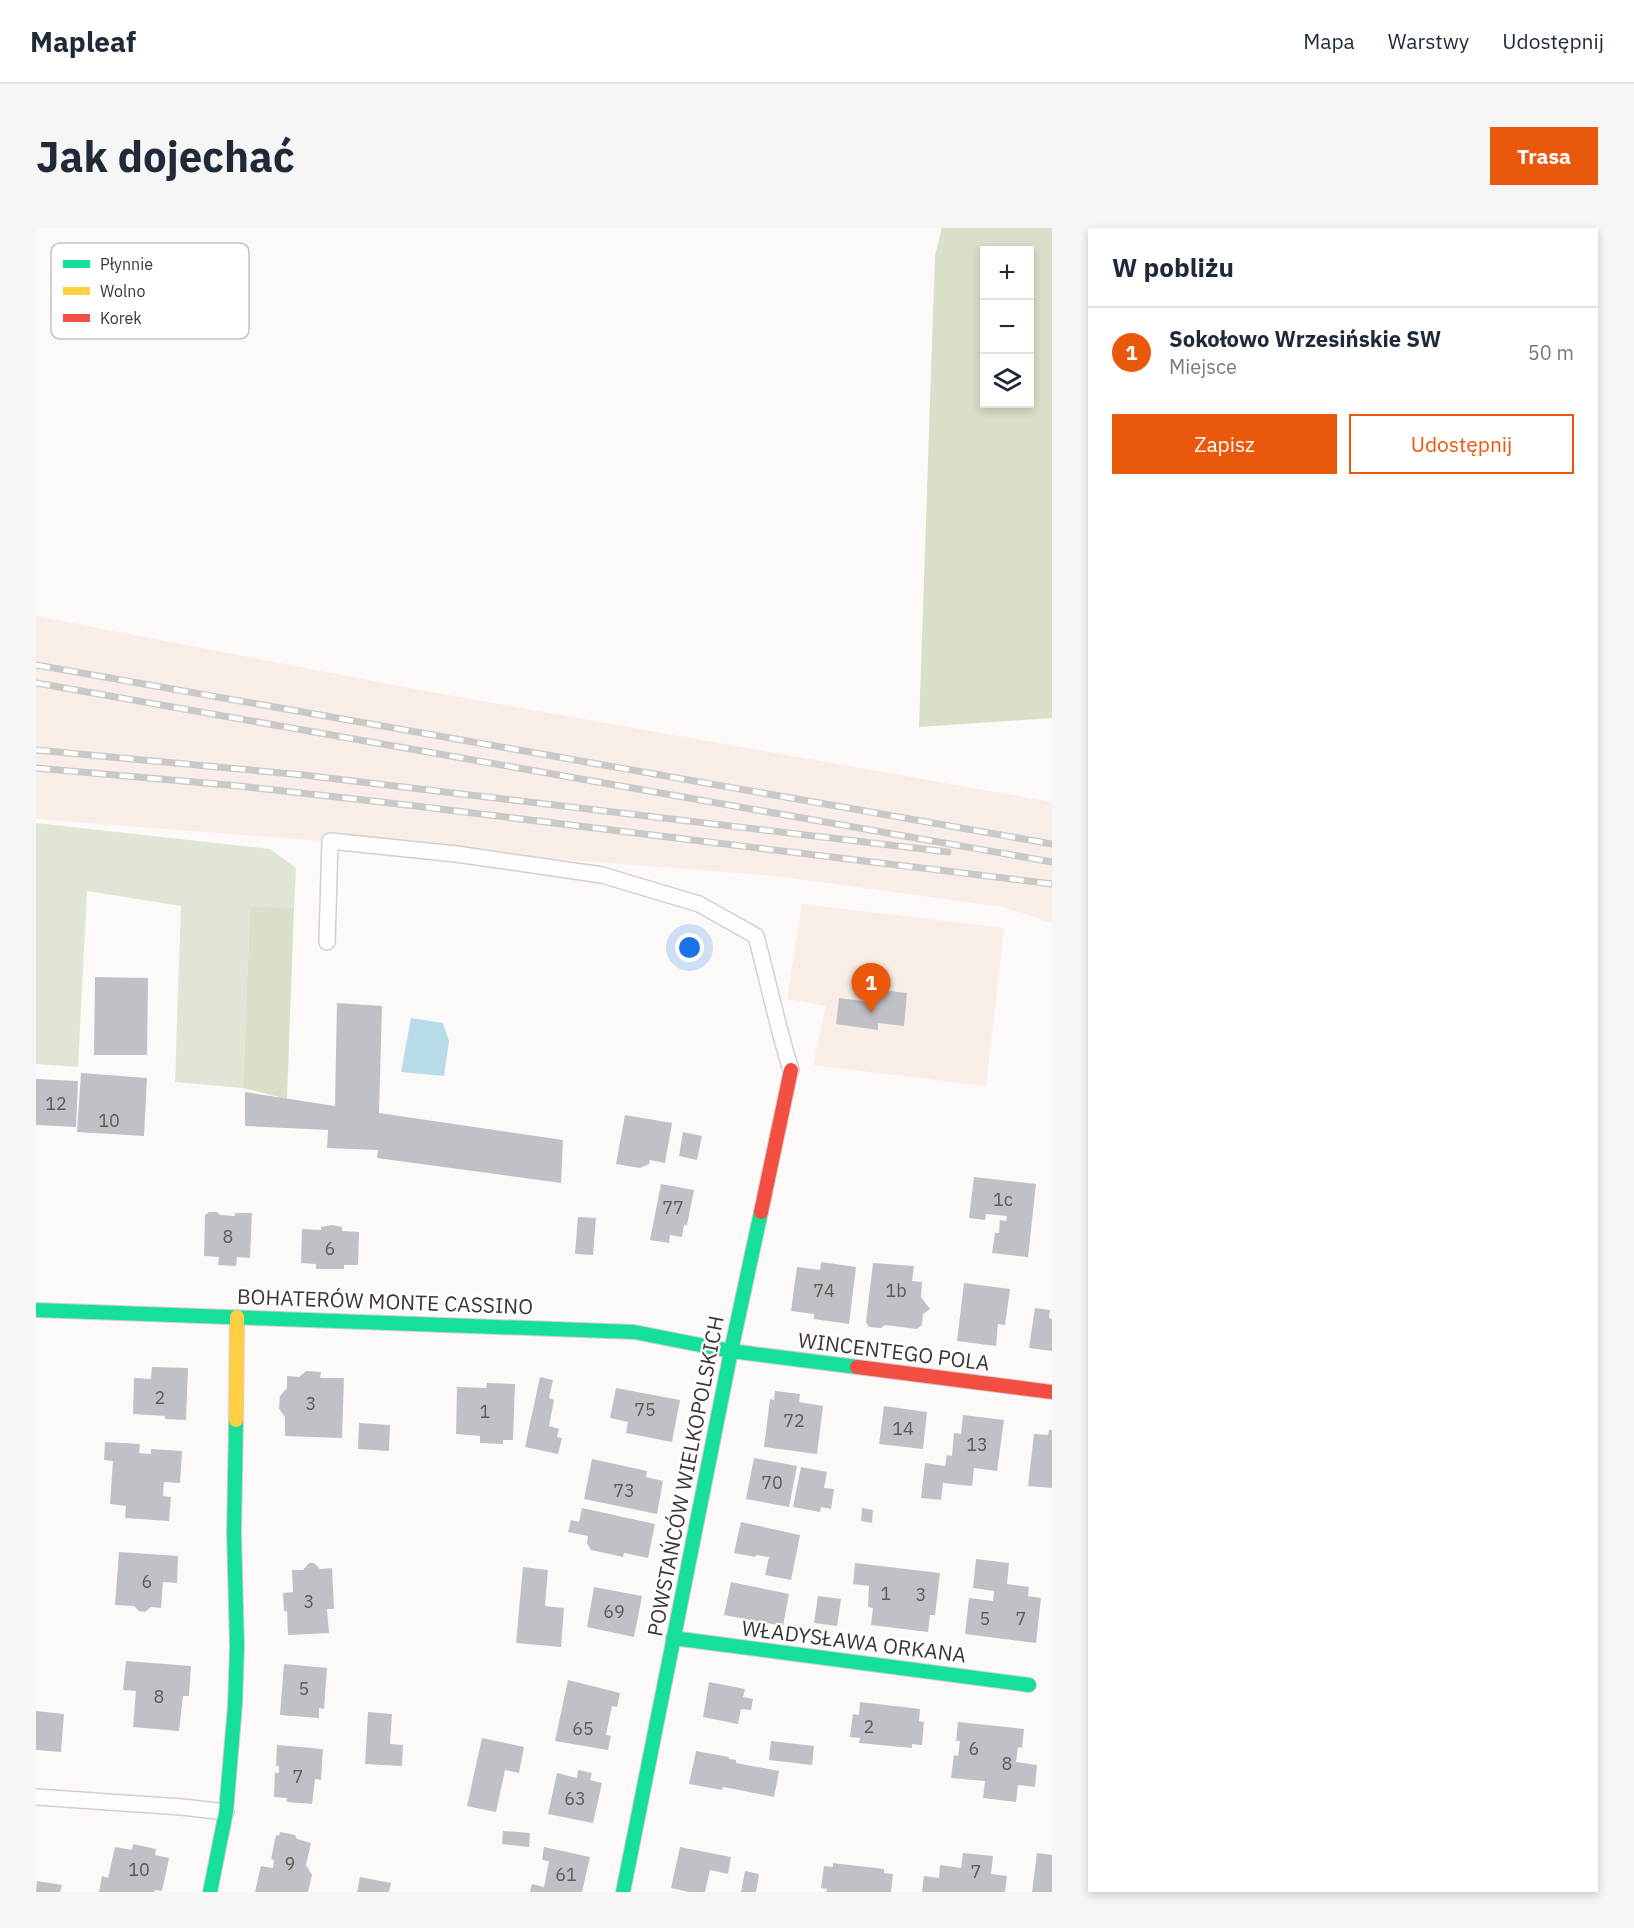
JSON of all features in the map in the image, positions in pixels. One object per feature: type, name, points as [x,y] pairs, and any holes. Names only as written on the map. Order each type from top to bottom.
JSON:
[{"type":"street","name":"POWSTAŃCÓW WIELKOPOLSKICH","points":[[623,1892],[731,1351],[791,1070]]},
{"type":"street","name":"BOHATERÓW MONTE CASSINO","points":[[36,1310],[634,1332],[731,1351]]},
{"type":"street","points":[[210,1892],[226,1812],[235,1705],[237,1647],[234,1533],[237,1317]]},
{"type":"street","name":"WINCENTEGO POLA","points":[[731,1351],[1052,1392]]},
{"type":"street","name":"WŁADYSŁAWA ORKANA","points":[[673,1638],[1029,1685]]},
{"type":"lane","points":[[327,942],[330,841],[456,854],[603,875],[699,904],[756,936],[778,1030],[791,1070]]},
{"type":"lane","points":[[36,1797],[226,1812]]},
{"type":"shaded area","points":[[36,616],[425,691],[1052,802],[1052,923],[1003,907],[776,876],[36,819]]},
{"type":"shaded area","points":[[802,904],[1004,928],[986,1086],[813,1065],[826,1006],[787,999]]},
{"type":"green space","points":[[942,228],[1052,228],[1052,718],[919,727],[935,255]]},
{"type":"green space","points":[[36,823],[270,849],[296,868],[294,908],[250,908],[243,1088],[175,1082],[181,906],[87,891],[78,1067],[36,1064]]},
{"type":"green space","points":[[250,907],[294,908],[287,1099],[243,1088]]},
{"type":"water","points":[[411,1018],[443,1023],[449,1041],[444,1076],[401,1072]]},
{"type":"building","points":[[95,977],[148,978],[147,1055],[94,1055]]},
{"type":"building","points":[[872,989],[907,993],[904,1026],[878,1023],[878,1030],[836,1024],[839,998],[871,1002]]},
{"type":"building","points":[[337,1003],[382,1006],[379,1113],[563,1140],[561,1183],[377,1158],[378,1150],[327,1148],[328,1130],[245,1126],[245,1092],[335,1106]]},
{"type":"building","points":[[81,1073],[147,1078],[144,1136],[77,1132]]},
{"type":"building","points":[[36,1079],[78,1081],[76,1127],[36,1125]]},
{"type":"building","points":[[625,1115],[672,1123],[665,1163],[650,1160],[649,1164],[640,1168],[616,1164]]},
{"type":"building","points":[[683,1132],[702,1136],[697,1160],[679,1156]]},
{"type":"building","points":[[974,1177],[1036,1184],[1028,1257],[992,1253],[995,1233],[999,1233],[1000,1220],[1006,1221],[1007,1216],[986,1214],[985,1220],[969,1218]]},
{"type":"building","points":[[661,1184],[694,1190],[687,1225],[684,1225],[682,1237],[670,1235],[669,1243],[650,1240]]},
{"type":"building","points":[[209,1212],[235,1216],[235,1213],[252,1213],[250,1258],[237,1257],[236,1266],[218,1265],[219,1257],[204,1256],[205,1215]]},
{"type":"building","points":[[578,1217],[596,1218],[593,1255],[575,1254]]},
{"type":"building","points":[[332,1225],[342,1227],[342,1231],[359,1232],[358,1265],[344,1265],[344,1269],[316,1269],[316,1264],[301,1263],[302,1229],[321,1230],[321,1227]]},
{"type":"building","points":[[821,1262],[856,1267],[849,1324],[814,1319],[814,1314],[791,1311],[797,1267],[820,1270]]},
{"type":"building","points":[[873,1263],[914,1266],[912,1281],[922,1282],[921,1297],[930,1309],[923,1314],[922,1325],[917,1329],[885,1325],[881,1328],[869,1327],[866,1322]]},
{"type":"building","points":[[964,1283],[1010,1289],[1005,1325],[998,1324],[996,1346],[957,1341]]},
{"type":"building","points":[[1035,1308],[1050,1310],[1052,1351],[1029,1348]]},
{"type":"building","points":[[152,1367],[188,1368],[186,1420],[133,1414],[134,1378],[151,1379]]},
{"type":"building","points":[[306,1371],[321,1372],[320,1378],[344,1378],[342,1438],[285,1436],[285,1417],[279,1409],[280,1396],[287,1388],[287,1376],[299,1377]]},
{"type":"building","points":[[540,1377],[553,1380],[549,1398],[554,1400],[549,1426],[559,1429],[557,1437],[562,1438],[558,1454],[525,1447]]},
{"type":"building","points":[[487,1383],[515,1384],[513,1440],[503,1440],[503,1444],[480,1443],[480,1436],[456,1434],[457,1387],[486,1388]]},
{"type":"building","points":[[616,1388],[680,1400],[672,1442],[626,1433],[628,1422],[610,1418]]},
{"type":"building","points":[[775,1391],[800,1394],[799,1402],[823,1406],[817,1454],[764,1447],[770,1399],[774,1400]]},
{"type":"building","points":[[884,1406],[927,1412],[923,1449],[879,1444]]},
{"type":"building","points":[[963,1415],[1004,1420],[997,1471],[974,1468],[972,1486],[943,1483],[941,1500],[921,1498],[925,1463],[945,1466],[947,1455],[952,1456],[954,1433],[961,1434]]},
{"type":"building","points":[[359,1423],[390,1425],[389,1451],[358,1449]]},
{"type":"building","points":[[1049,1430],[1052,1430],[1052,1488],[1028,1486],[1034,1434],[1048,1435]]},
{"type":"building","points":[[105,1442],[140,1444],[139,1453],[151,1454],[151,1449],[182,1451],[180,1483],[164,1482],[163,1496],[171,1497],[169,1521],[125,1518],[126,1506],[110,1504],[113,1461],[104,1460]]},
{"type":"building","points":[[754,1458],[797,1466],[789,1507],[746,1499]]},
{"type":"building","points":[[592,1459],[647,1471],[646,1477],[663,1481],[657,1514],[584,1499]]},
{"type":"building","points":[[801,1467],[827,1472],[824,1488],[834,1489],[831,1509],[821,1507],[820,1512],[793,1507]]},
{"type":"building","points":[[582,1508],[655,1524],[648,1558],[624,1553],[623,1557],[591,1550],[587,1543],[588,1536],[568,1532],[571,1520],[579,1522]]},
{"type":"building","points":[[862,1508],[873,1510],[872,1523],[861,1521]]},
{"type":"building","points":[[741,1522],[800,1535],[791,1580],[765,1575],[769,1557],[734,1553]]},
{"type":"building","points":[[119,1552],[178,1556],[177,1583],[163,1582],[161,1608],[151,1607],[145,1612],[139,1611],[134,1606],[115,1605]]},
{"type":"building","points":[[976,1559],[1009,1563],[1007,1584],[1029,1587],[1028,1596],[1041,1598],[1036,1643],[965,1634],[969,1598],[993,1601],[994,1591],[973,1588]]},
{"type":"building","points":[[309,1563],[314,1563],[320,1569],[332,1568],[334,1609],[327,1609],[329,1633],[288,1635],[287,1611],[284,1611],[283,1593],[293,1592],[292,1570],[303,1570]]},
{"type":"building","points":[[855,1563],[940,1573],[935,1615],[930,1615],[928,1632],[871,1625],[873,1608],[868,1607],[869,1586],[853,1584]]},
{"type":"building","points":[[523,1567],[548,1570],[545,1606],[564,1608],[561,1647],[516,1643]]},
{"type":"building","points":[[731,1582],[789,1594],[783,1626],[724,1615]]},
{"type":"building","points":[[594,1587],[642,1596],[634,1637],[587,1627]]},
{"type":"building","points":[[818,1596],[841,1599],[837,1626],[814,1623]]},
{"type":"building","points":[[126,1661],[191,1666],[189,1696],[183,1696],[179,1731],[133,1727],[136,1691],[123,1690]]},
{"type":"building","points":[[284,1664],[327,1668],[324,1709],[319,1708],[319,1718],[280,1715]]},
{"type":"building","points":[[568,1680],[620,1693],[617,1707],[612,1706],[609,1720],[606,1735],[611,1736],[608,1750],[555,1741]]},
{"type":"building","points":[[709,1682],[745,1689],[743,1697],[753,1699],[751,1710],[741,1709],[738,1724],[703,1717]]},
{"type":"building","points":[[860,1702],[920,1709],[919,1721],[924,1722],[922,1745],[912,1744],[912,1748],[859,1743],[860,1738],[850,1737],[853,1714],[859,1715]]},
{"type":"building","points":[[36,1711],[64,1714],[61,1752],[36,1750]]},
{"type":"building","points":[[368,1712],[392,1714],[390,1744],[403,1745],[402,1766],[365,1764]]},
{"type":"building","points":[[958,1722],[1024,1729],[1022,1748],[1018,1747],[1016,1762],[1037,1765],[1035,1787],[1018,1785],[1016,1802],[983,1798],[985,1781],[951,1778],[954,1755],[958,1756],[960,1741],[956,1741]]},
{"type":"building","points":[[482,1738],[524,1747],[519,1773],[505,1770],[496,1812],[467,1806]]},
{"type":"building","points":[[771,1741],[814,1746],[812,1765],[769,1760]]},
{"type":"building","points":[[277,1745],[323,1749],[321,1780],[315,1779],[312,1804],[287,1802],[287,1798],[274,1797],[275,1773],[279,1773],[279,1766],[276,1766]]},
{"type":"building","points":[[696,1751],[729,1757],[729,1759],[736,1760],[736,1763],[779,1771],[774,1797],[723,1787],[722,1790],[689,1784]]},
{"type":"building","points":[[578,1770],[592,1773],[590,1780],[602,1783],[593,1823],[548,1814],[557,1773],[577,1778]]},
{"type":"building","points":[[503,1831],[530,1833],[529,1847],[502,1844]]},
{"type":"building","points":[[280,1832],[295,1835],[297,1839],[311,1843],[306,1865],[312,1875],[308,1892],[255,1892],[261,1866],[273,1868],[274,1860],[271,1859],[276,1835],[279,1836]]},
{"type":"building","points":[[133,1844],[156,1849],[155,1855],[169,1858],[162,1891],[99,1892],[102,1876],[108,1878],[115,1847],[132,1850]]},
{"type":"building","points":[[544,1847],[590,1857],[582,1892],[530,1892],[532,1884],[544,1887],[549,1861],[542,1860]]},
{"type":"building","points":[[680,1847],[731,1857],[728,1874],[710,1870],[705,1892],[689,1892],[671,1888]]},
{"type":"building","points":[[963,1853],[993,1856],[991,1874],[1007,1876],[1005,1892],[922,1892],[924,1876],[939,1878],[940,1865],[961,1868]]},
{"type":"building","points":[[1037,1853],[1052,1855],[1052,1892],[1032,1892]]},
{"type":"building","points":[[833,1863],[884,1869],[884,1873],[893,1874],[891,1892],[826,1892],[827,1889],[821,1888],[824,1866],[833,1867]]},
{"type":"building","points":[[745,1871],[759,1874],[756,1892],[741,1892]]},
{"type":"building","points":[[360,1877],[391,1883],[389,1892],[357,1892]]},
{"type":"building","points":[[37,1881],[62,1885],[60,1892],[36,1892]]},
{"type":"railway","points":[[36,665],[1052,844]]},
{"type":"railway","points":[[36,683],[1052,862]]},
{"type":"railway","points":[[36,750],[303,775],[948,852]]},
{"type":"railway","points":[[36,768],[239,786],[399,804],[1052,884]]},
{"type":"traffic: fast","points":[[623,1892],[761,1212]]},
{"type":"traffic: fast","points":[[36,1310],[634,1332],[731,1351],[857,1367]]},
{"type":"traffic: fast","points":[[210,1892],[226,1812],[235,1705],[236,1420]]},
{"type":"traffic: fast","points":[[673,1638],[1029,1685]]},
{"type":"traffic: slow","points":[[236,1420],[237,1317]]},
{"type":"traffic: jam","points":[[761,1212],[791,1070]]},
{"type":"traffic: jam","points":[[857,1367],[1052,1392]]},
{"type":"place","name":"Sokołowo Wrzesińskie SW","points":[[871,1013]]}]
